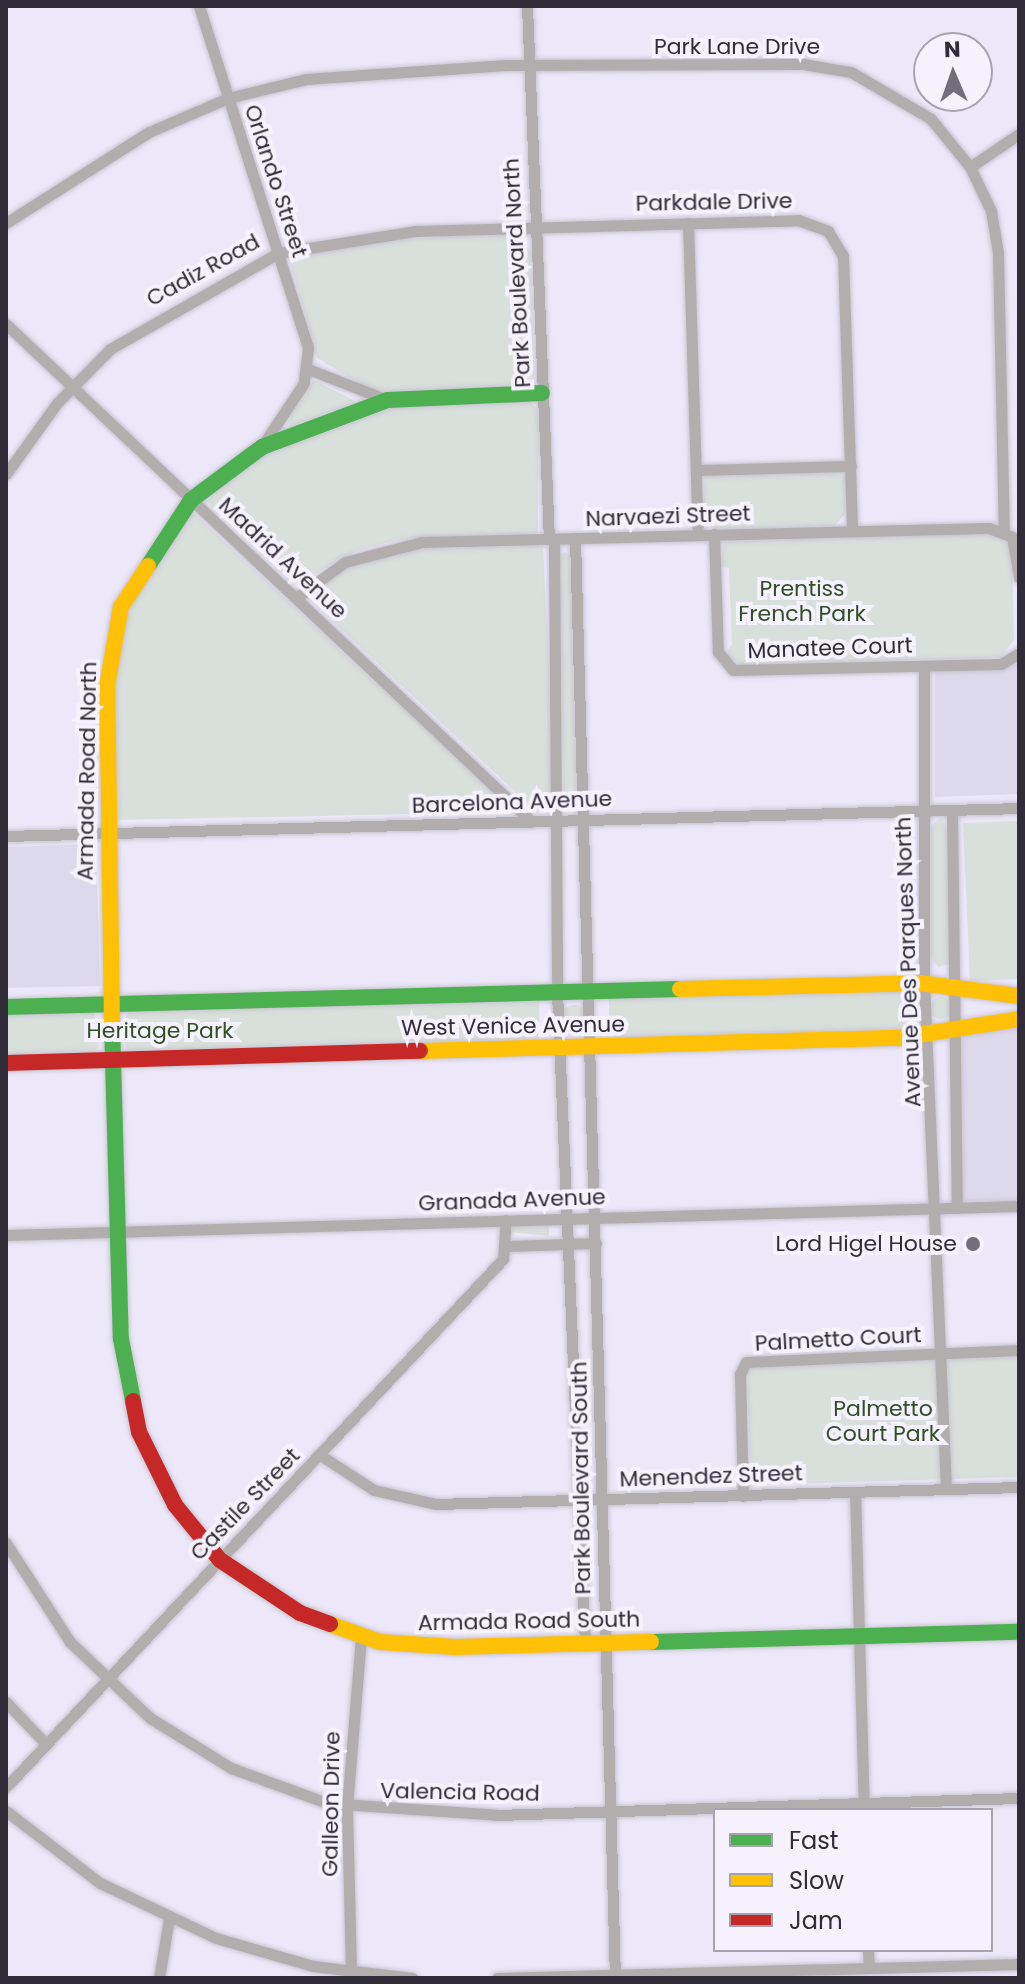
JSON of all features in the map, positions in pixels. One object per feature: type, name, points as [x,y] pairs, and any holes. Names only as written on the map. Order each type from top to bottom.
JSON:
[{"type":"street","name":"Orlando Street","points":[[199,6],[278,253],[308,369]]},
{"type":"street","name":"Park Boulevard North","points":[[527,6],[533,227],[552,539],[559,1047]]},
{"type":"street","name":"Park Lane Drive","points":[[6,223],[80,170],[228,98],[364,71],[840,69],[915,105],[970,167],[997,242],[1004,531]]},
{"type":"street","points":[[970,167],[1019,134]]},
{"type":"street","name":"Parkdale Drive","points":[[533,227],[798,220],[838,241],[852,531]]},
{"type":"street","points":[[688,223],[698,534]]},
{"type":"street","name":"Cadiz Road","points":[[6,474],[72,386],[130,335],[278,253],[387,233],[533,227]]},
{"type":"street","name":"Madrid Avenue","points":[[6,324],[532,822]]},
{"type":"street","points":[[262,447],[308,369],[388,400]]},
{"type":"street","name":"Armada Road North","points":[[113,1060],[106,833],[106,714],[116,623],[138,574],[191,500],[262,447],[388,400],[542,393]]},
{"type":"street","points":[[696,470],[851,466]]},
{"type":"street","points":[[1004,531],[1015,542],[1019,577]]},
{"type":"street","name":"Narvaezi Street","points":[[296,598],[339,565],[377,550],[698,534],[1004,531]]},
{"type":"street","name":"Manatee Court","points":[[714,534],[718,652],[729,667],[1001,664],[1019,653]]},
{"type":"street","points":[[575,538],[592,992]]},
{"type":"street","name":"Avenue Des Parques North","points":[[924,666],[924,983],[939,1208],[946,1489]]},
{"type":"street","name":"Barcelona Avenue","points":[[6,836],[1019,808]]},
{"type":"street","name":"Avenue Des Parques North","points":[[952,810],[959,990],[957,1208]]},
{"type":"street","name":"West Venice Avenue","points":[[6,1007],[924,983],[1019,996]]},
{"type":"street","name":"Park Boulevard South","points":[[592,992],[601,1499],[615,1976]]},
{"type":"street","name":"West Venice Avenue","points":[[6,1063],[926,1035],[1019,1019]]},
{"type":"street","name":"Park Boulevard South","points":[[559,1047],[570,1243],[585,1644]]},
{"type":"street","name":"Armada Road South","points":[[113,1060],[122,1357],[136,1424],[164,1487],[220,1560],[265,1594],[361,1637],[436,1647],[1019,1632]]},
{"type":"street","name":"Granada Avenue","points":[[6,1235],[1019,1206]]},
{"type":"street","points":[[506,1220],[507,1246],[596,1243]]},
{"type":"street","name":"Castile Street","points":[[6,1787],[503,1259],[507,1246]]},
{"type":"street","name":"Palmetto Court","points":[[743,1496],[740,1374],[746,1362],[1019,1350]]},
{"type":"street","name":"Menendez Street","points":[[320,1455],[361,1485],[415,1501],[580,1500],[1019,1487]]},
{"type":"street","points":[[855,1492],[863,1806]]},
{"type":"street","name":"Valencia Road","points":[[6,1543],[45,1611],[106,1680],[211,1758],[347,1807],[609,1811],[713,1809]]},
{"type":"street","name":"Galleon Drive","points":[[351,1972],[347,1807],[361,1637]]},
{"type":"street","points":[[6,1702],[46,1744]]},
{"type":"street","name":"Valencia Road","points":[[761,1808],[1019,1798]]},
{"type":"street","points":[[6,1811],[76,1867],[169,1918],[251,1950],[351,1972],[412,1978]]},
{"type":"street","points":[[159,1978],[169,1918]]},
{"type":"street","points":[[868,1952],[869,1968]]},
{"type":"street","points":[[497,1978],[1019,1964]]},
{"type":"shaded area","points":[[1019,653],[1019,794],[935,797],[935,666],[1000,664]]},
{"type":"shaded area","points":[[96,844],[100,986],[6,988],[6,847]]},
{"type":"shaded area","points":[[1019,1025],[1019,1201],[957,1202],[950,1035]]},
{"type":"green space","points":[[516,233],[530,250],[535,386],[376,393],[317,358],[289,257],[351,242]]},
{"type":"green space","points":[[314,380],[357,402],[289,427],[288,420]]},
{"type":"green space","points":[[529,400],[538,410],[538,533],[397,540],[356,551],[294,585],[206,501],[244,463],[370,409]]},
{"type":"green space","points":[[838,470],[846,477],[847,511],[835,526],[713,529],[703,519],[705,474]]},
{"type":"green space","points":[[192,512],[507,805],[507,812],[115,820],[110,721],[121,618]]},
{"type":"green space","name":"Prentiss French Park","points":[[990,532],[1012,547],[1014,640],[1001,657],[743,666],[726,654],[732,644],[729,568],[720,567],[724,542]]},
{"type":"green space","points":[[543,546],[555,800],[538,813],[308,598],[346,566],[408,548]]},
{"type":"green space","points":[[565,552],[571,557],[576,798],[571,803],[564,799],[559,556]]},
{"type":"green space","points":[[941,818],[948,831],[949,964],[938,967],[930,957],[927,855],[929,827]]},
{"type":"green space","points":[[1019,821],[1019,979],[970,981],[963,823]]},
{"type":"green space","points":[[909,989],[915,1020],[905,1032],[616,1039],[609,1031],[609,997]]},
{"type":"green space","points":[[941,997],[949,1000],[952,1008],[949,1016],[941,1019],[933,1016],[930,1008],[933,1000]]},
{"type":"green space","name":"Heritage Park","points":[[539,1000],[539,1041],[136,1054],[127,1051],[122,1026],[129,1010]]},
{"type":"green space","points":[[575,1005],[585,1009],[589,1019],[585,1029],[575,1033],[565,1029],[561,1019],[565,1009]]},
{"type":"green space","name":"Heritage Park","points":[[94,1011],[99,1046],[94,1053],[6,1056],[6,1012]]},
{"type":"green space","points":[[549,1225],[549,1236],[510,1232],[514,1226]]},
{"type":"green space","name":"Palmetto Court Park","points":[[1019,1356],[1019,1477],[751,1485],[747,1363]]},
{"type":"traffic: fast","points":[[148,566],[191,500],[262,447],[388,400],[542,393]]},
{"type":"traffic: fast","points":[[6,1007],[680,989]]},
{"type":"traffic: fast","points":[[112,1024],[121,1339],[133,1401]]},
{"type":"traffic: fast","points":[[651,1642],[1019,1632]]},
{"type":"traffic: slow","points":[[112,1024],[107,686],[121,607],[148,566]]},
{"type":"traffic: slow","points":[[680,989],[919,983],[1019,996]]},
{"type":"traffic: slow","points":[[420,1051],[899,1038],[1019,1019]]},
{"type":"traffic: slow","points":[[330,1624],[380,1642],[455,1647],[651,1642]]},
{"type":"traffic: jam","points":[[6,1063],[420,1051]]},
{"type":"traffic: jam","points":[[133,1401],[139,1432],[175,1505],[220,1560],[300,1613],[330,1624]]},
{"type":"place","name":"Lord Higel House","points":[[973,1244]]}]
